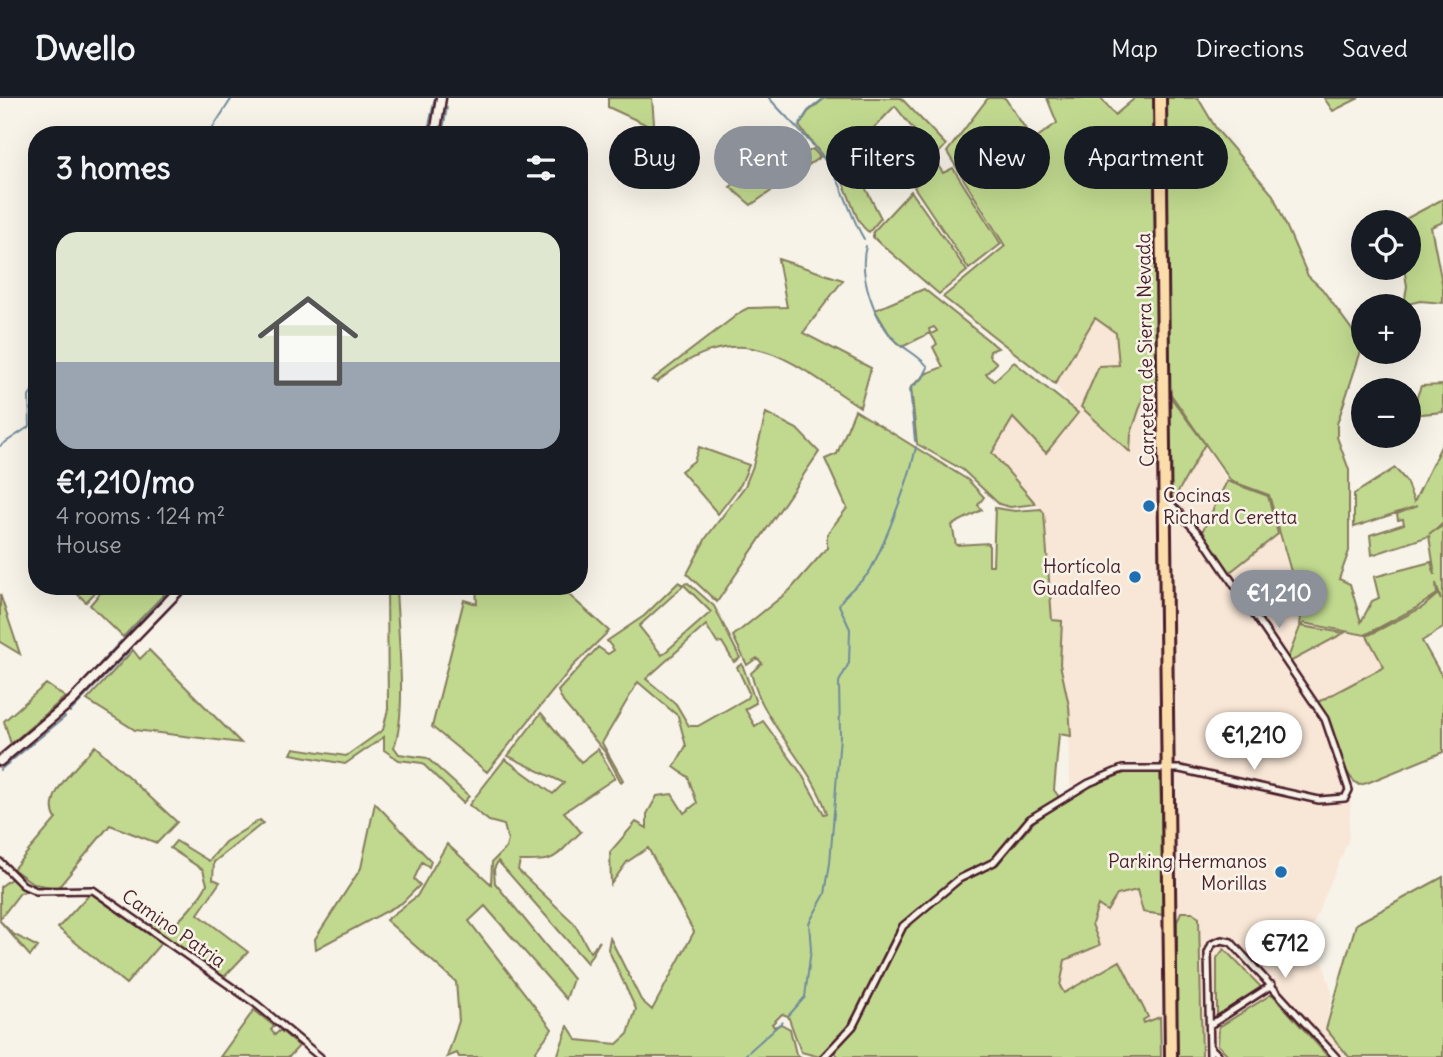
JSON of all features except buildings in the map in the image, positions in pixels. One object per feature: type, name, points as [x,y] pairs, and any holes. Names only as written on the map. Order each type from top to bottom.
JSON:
[{"type":"highway","name":"Carretera de Sierra Nevada","points":[[1160,98],[1171,1057]]},
{"type":"street","points":[[436,126],[441,98]]},
{"type":"street","points":[[824,1057],[853,1027],[903,926],[959,879],[994,862],[1030,819],[1073,791],[1122,769],[1168,769],[1319,800],[1345,798],[1349,790],[1325,719],[1200,536],[1165,498]]},
{"type":"street","points":[[0,761],[73,700],[174,595]]},
{"type":"street","name":"Camino Patria","points":[[0,862],[23,885],[36,891],[93,890],[257,1004],[320,1057]]},
{"type":"street","points":[[1210,1057],[1208,953],[1217,941],[1231,942],[1336,1057]]},
{"type":"street","points":[[1210,1026],[1272,985]]},
{"type":"street","points":[[1210,1047],[1220,1057]]},
{"type":"shaded area","points":[[1095,318],[1116,333],[1130,451],[1131,434],[1147,386],[1157,388],[1160,479],[1175,500],[1205,444],[1227,481],[1202,532],[1229,573],[1278,534],[1304,624],[1367,637],[1385,667],[1318,702],[1329,720],[1342,762],[1352,781],[1348,841],[1298,960],[1308,967],[1323,962],[1332,994],[1325,1029],[1347,1057],[1177,1057],[1173,907],[1161,764],[1128,763],[1094,774],[1070,787],[1069,706],[1060,664],[1062,621],[1052,621],[1044,513],[992,453],[1014,417],[1078,414],[1055,384]]},
{"type":"shaded area","points":[[1138,890],[1143,912],[1162,918],[1162,1057],[1084,1057],[1060,986],[1065,960],[1100,945],[1092,924],[1098,905],[1117,895]]},
{"type":"green space","points":[[608,98],[652,98],[654,126],[647,126],[608,107]]},
{"type":"green space","points":[[825,98],[901,98],[928,126],[911,126],[895,106],[876,126],[826,126],[826,160],[812,143],[812,126],[799,126],[808,112]]},
{"type":"green space","points":[[988,98],[1005,98],[1024,126],[967,126]]},
{"type":"green space","points":[[1047,98],[1101,98],[1115,115],[1135,98],[1154,98],[1154,126],[1064,126],[1064,189],[1155,189],[1157,388],[1147,386],[1131,434],[1130,452],[1081,407],[1099,366],[1119,365],[1116,333],[1095,318],[1055,384],[943,297],[1005,246],[970,189],[1050,189],[1050,128],[1057,123]]},
{"type":"green space","points":[[1165,98],[1198,98],[1215,126],[1165,126]]},
{"type":"green space","points":[[1324,98],[1359,98],[1333,111]]},
{"type":"green space","points":[[940,139],[946,145],[940,152]]},
{"type":"green space","points":[[954,143],[954,163],[947,152]]},
{"type":"green space","points":[[1228,143],[1273,195],[1308,276],[1322,289],[1351,329],[1351,364],[1357,364],[1337,424],[1337,437],[1349,470],[1349,551],[1339,579],[1350,584],[1361,622],[1372,601],[1379,598],[1374,577],[1431,562],[1435,575],[1429,536],[1372,555],[1370,535],[1404,524],[1403,519],[1398,520],[1397,514],[1417,506],[1354,527],[1354,494],[1395,468],[1406,481],[1414,502],[1443,442],[1443,523],[1429,534],[1443,526],[1443,628],[1422,641],[1443,678],[1443,752],[1359,785],[1346,770],[1318,702],[1384,667],[1367,636],[1423,607],[1438,594],[1441,600],[1436,583],[1437,594],[1365,635],[1304,623],[1301,626],[1344,633],[1290,662],[1288,658],[1300,627],[1301,614],[1291,590],[1292,575],[1269,495],[1231,481],[1170,393],[1167,189],[1228,189]]},
{"type":"green space","points":[[813,149],[820,157],[812,163],[812,150]]},
{"type":"green space","points":[[940,168],[943,173],[953,168],[954,189],[966,189],[1001,244],[969,269],[915,189],[940,189]]},
{"type":"green space","points":[[732,189],[774,189],[751,205]]},
{"type":"green space","points":[[846,189],[866,189],[881,218],[869,232],[856,215]]},
{"type":"green space","points":[[911,191],[967,271],[939,294],[873,237],[873,232]]},
{"type":"green space","points":[[1443,199],[1443,222],[1431,227],[1443,288],[1443,303],[1421,301],[1421,294],[1406,294],[1406,280],[1421,280],[1421,211]]},
{"type":"green space","points":[[778,259],[843,280],[803,333],[871,368],[860,407],[785,359],[762,350],[739,347],[714,350],[687,361],[657,382],[652,380],[742,311],[748,308],[787,307]]},
{"type":"green space","points":[[924,289],[998,348],[990,351],[989,356],[997,363],[986,374],[994,381],[1014,362],[1078,413],[1046,453],[1013,418],[992,453],[1036,504],[1010,507],[999,504],[963,470],[917,444],[911,387],[927,373],[943,367],[933,347],[937,344],[931,334],[937,331],[934,327],[929,329],[930,333],[902,347],[891,337],[875,310]]},
{"type":"green space","points":[[1443,385],[1443,412],[1421,414],[1421,386]]},
{"type":"green space","points":[[1169,395],[1205,444],[1174,499],[1170,496]]},
{"type":"green space","points":[[855,410],[968,480],[984,497],[978,505],[982,510],[952,525],[956,545],[989,543],[989,565],[993,565],[995,508],[1015,511],[1041,509],[1044,513],[1052,620],[1062,621],[1060,664],[1069,706],[1071,736],[1059,734],[1054,790],[1059,797],[1026,820],[996,857],[958,877],[900,925],[861,1005],[844,1031],[820,1057],[801,1052],[788,1016],[782,1014],[772,1024],[774,1027],[781,1024],[790,1029],[796,1054],[801,1057],[557,1057],[568,1026],[577,1040],[617,1044],[628,1034],[636,1009],[608,949],[610,938],[641,1000],[652,1010],[694,932],[648,848],[627,862],[611,884],[610,852],[636,822],[647,828],[647,814],[657,796],[672,794],[684,813],[697,803],[688,777],[674,767],[686,746],[678,716],[638,682],[602,743],[623,780],[621,782],[605,752],[563,702],[558,691],[598,647],[608,654],[614,650],[607,641],[644,616],[679,582],[683,586],[639,626],[662,655],[711,612],[683,584],[688,583],[714,606],[740,658],[734,662],[722,642],[717,643],[706,625],[646,679],[676,704],[689,726],[698,726],[747,698],[749,693],[737,667],[742,664],[756,703],[745,709],[755,726],[763,721],[801,773],[824,814],[827,813],[810,777],[776,727],[757,692],[751,673],[762,663],[757,658],[747,665],[733,636],[790,590],[827,548],[827,534],[847,508],[825,459],[837,454]]},
{"type":"green space","points":[[766,413],[797,429],[819,452],[717,602],[687,574],[706,538],[745,486],[753,466]]},
{"type":"green space","points":[[699,447],[749,465],[741,484],[718,514],[681,471],[694,461]]},
{"type":"green space","points":[[1227,481],[1268,496],[1278,534],[1229,573],[1202,532]]},
{"type":"green space","points":[[0,594],[20,654],[0,642]]},
{"type":"green space","points":[[79,595],[93,595],[86,602]]},
{"type":"green space","points":[[98,595],[163,595],[123,637],[90,605]]},
{"type":"green space","points":[[387,595],[397,595],[401,691],[394,747],[399,754],[427,758],[469,796],[463,803],[422,763],[399,760],[384,750],[384,737],[345,764],[291,754],[294,748],[346,756],[383,730],[388,709]]},
{"type":"green space","points":[[476,595],[569,595],[609,631],[573,666],[487,772],[432,727],[464,600],[477,604]]},
{"type":"green space","points":[[133,650],[140,659],[149,650],[241,743],[135,730],[87,700]]},
{"type":"green space","points":[[46,684],[65,697],[11,744],[4,721]]},
{"type":"green space","points":[[541,713],[581,762],[598,749],[615,778],[564,812],[581,832],[560,853],[542,861],[520,861],[518,870],[574,923],[590,952],[600,941],[587,963],[498,861],[494,869],[495,883],[573,979],[566,999],[485,906],[469,921],[552,1029],[535,1052],[538,1057],[459,1057],[457,1053],[447,1057],[459,1021],[456,982],[386,920],[417,896],[447,844],[491,884],[492,862],[506,848],[508,840],[504,825],[489,821],[469,805],[505,759],[553,794],[564,783],[508,756]]},
{"type":"green space","points":[[95,746],[177,822],[157,843],[110,825],[58,888],[34,884],[13,869],[56,819],[53,810],[58,790]]},
{"type":"green space","points":[[1160,772],[1164,915],[1143,912],[1137,890],[1117,895],[1107,911],[1098,905],[1092,924],[1100,945],[1065,960],[1060,986],[1064,993],[1120,961],[1148,1017],[1143,1020],[1144,1023],[1160,1017],[1161,1057],[839,1057],[833,1051],[856,1027],[905,928],[961,882],[998,864],[1034,822],[1085,788],[1125,773]]},
{"type":"green space","points":[[375,803],[431,861],[429,867],[422,862],[414,879],[420,885],[402,903],[316,949],[315,939],[361,868]]},
{"type":"green space","points":[[260,820],[263,823],[214,862],[213,879],[220,882],[198,914],[248,952],[224,977],[148,926],[153,923],[168,930],[179,921],[207,884],[203,870],[170,848],[176,841],[209,861],[225,842]]},
{"type":"green space","points":[[1443,877],[1443,1057],[1349,1057],[1326,1029],[1356,924]]},
{"type":"green space","points":[[12,878],[29,891],[20,893],[0,919],[0,887]]},
{"type":"green space","points":[[90,893],[161,943],[126,984],[58,928]]},
{"type":"green space","points":[[1181,912],[1192,912],[1199,918],[1202,1057],[1177,1057],[1177,922]]},
{"type":"green space","points":[[0,921],[13,934],[38,947],[30,956]]},
{"type":"green space","points":[[1224,949],[1261,987],[1217,1016],[1217,958]]},
{"type":"green space","points":[[1272,994],[1328,1057],[1230,1057],[1218,1045],[1219,1027]]},
{"type":"green space","points":[[254,1010],[274,1026],[271,1030],[275,1035],[280,1030],[299,1046],[289,1057],[220,1057]]},
{"type":"waterway","points":[[214,126],[232,98]]},
{"type":"waterway","points":[[429,126],[435,98]]},
{"type":"waterway","points":[[769,98],[816,149],[832,171],[864,239]]},
{"type":"waterway","points":[[799,125],[808,111],[824,98]]},
{"type":"waterway","points":[[444,126],[447,107]]},
{"type":"waterway","points":[[866,246],[866,282],[880,320],[894,339],[928,367],[923,378],[910,389],[915,441]]},
{"type":"waterway","points":[[0,446],[28,427]]},
{"type":"waterway","points":[[789,1015],[805,997],[811,949],[809,923],[825,894],[830,863],[840,736],[839,682],[849,663],[850,629],[839,605],[868,574],[877,556],[903,492],[916,447]]},
{"type":"waterway","points":[[125,637],[165,595]]},
{"type":"waterway","points":[[143,635],[182,595]]},
{"type":"waterway","points":[[72,694],[121,641]]},
{"type":"waterway","points":[[70,712],[132,648]]},
{"type":"waterway","points":[[14,744],[61,704]]},
{"type":"waterway","points":[[0,770],[65,717]]},
{"type":"waterway","points":[[0,755],[7,749]]},
{"type":"waterway","points":[[743,1057],[782,1022]]},
{"type":"place","name":"Cocinas Richard Ceretta","points":[[1149,506]]},
{"type":"place","name":"Hortícola Guadalfeo","points":[[1135,577]]},
{"type":"place","name":"Parking Hermanos Morillas","points":[[1281,872]]}]
